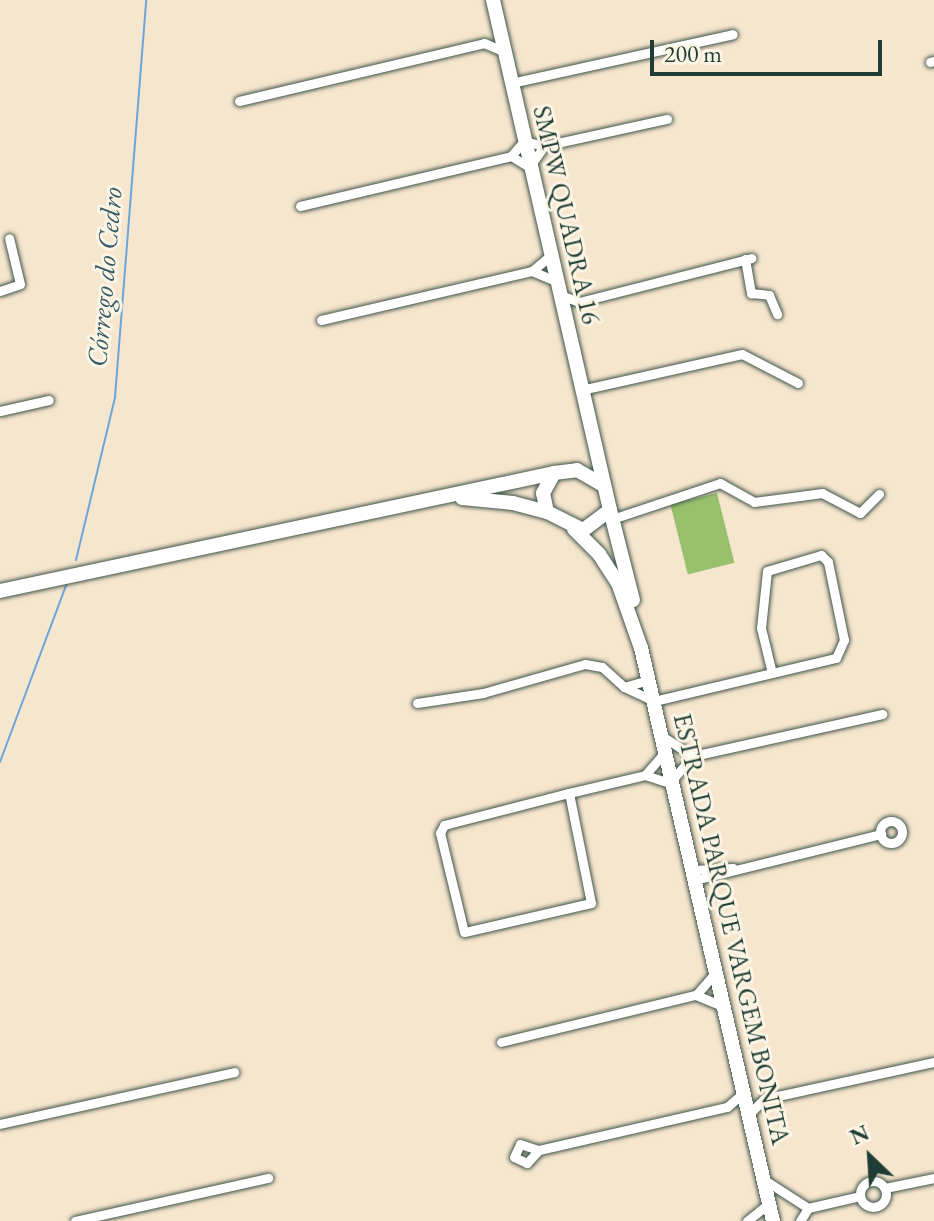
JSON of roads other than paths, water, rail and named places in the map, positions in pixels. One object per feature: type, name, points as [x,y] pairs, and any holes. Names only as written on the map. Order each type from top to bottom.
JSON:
[{"type":"main road","name":"SMPW QUADRA 16","points":[[493,0],[603,485]]},
{"type":"main road","points":[[571,471],[593,440]]},
{"type":"main road","points":[[2,589],[554,473],[571,471],[603,485],[611,515],[594,525],[574,529],[547,512],[513,503],[434,499]]},
{"type":"main road","points":[[547,512],[543,493],[554,473]]},
{"type":"main road","name":"ESTRADA PARQUE VARGEM BONITA","points":[[611,515],[773,1221]]},
{"type":"main road","name":"ESTRADA PARQUE VARGEM BONITA","points":[[574,529],[618,583],[641,648]]},
{"type":"street","points":[[484,43],[498,24]]},
{"type":"street","points":[[511,83],[733,34]]},
{"type":"street","points":[[239,101],[484,43],[505,52]]},
{"type":"street","points":[[300,206],[511,156],[524,141],[544,146],[667,119]]},
{"type":"street","points":[[511,156],[529,167],[544,146]]},
{"type":"street","points":[[0,291],[20,284],[9,238]]},
{"type":"street","points":[[321,320],[532,271],[550,256]]},
{"type":"street","points":[[567,324],[579,302],[748,258],[751,293],[769,295],[777,314]]},
{"type":"street","points":[[532,271],[579,302]]},
{"type":"street","points":[[581,390],[742,354],[798,383]]},
{"type":"street","points":[[0,411],[49,400]]},
{"type":"street","points":[[611,515],[720,483],[754,502],[822,493],[860,513],[879,494]]},
{"type":"street","points":[[417,703],[483,693],[585,664],[602,667],[624,687],[654,701],[772,673],[842,652],[844,640],[828,562],[821,555],[767,571],[760,626],[772,673]]},
{"type":"street","points":[[624,687],[648,680]]},
{"type":"street","points":[[569,793],[591,903],[464,932],[442,827],[569,793],[645,775],[672,782],[693,756],[882,714]]},
{"type":"street","points":[[662,736],[693,756]]},
{"type":"street","points":[[645,775],[665,752]]},
{"type":"street","points":[[694,875],[881,834]]},
{"type":"street","points":[[501,1042],[696,995],[716,972]]},
{"type":"street","points":[[696,995],[724,1007]]},
{"type":"street","points":[[539,1150],[727,1107],[749,1115],[764,1099],[934,1062]]},
{"type":"street","points":[[0,1124],[234,1072]]},
{"type":"street","points":[[727,1107],[743,1089],[764,1099]]},
{"type":"street","points":[[75,1221],[268,1178]]},
{"type":"street","points":[[800,1221],[808,1208],[860,1196],[873,1180],[885,1188],[934,1178]]},
{"type":"street","points":[[763,1179],[808,1208]]},
{"type":"street","points":[[860,1196],[870,1207],[877,1207],[886,1195],[885,1188]]},
{"type":"street","points":[[747,1221],[769,1203]]},
{"type":"waterway","name":"Córrego do Cedro","points":[[76,560],[115,397],[146,0]]},
{"type":"waterway","points":[[0,762],[67,583]]}]
